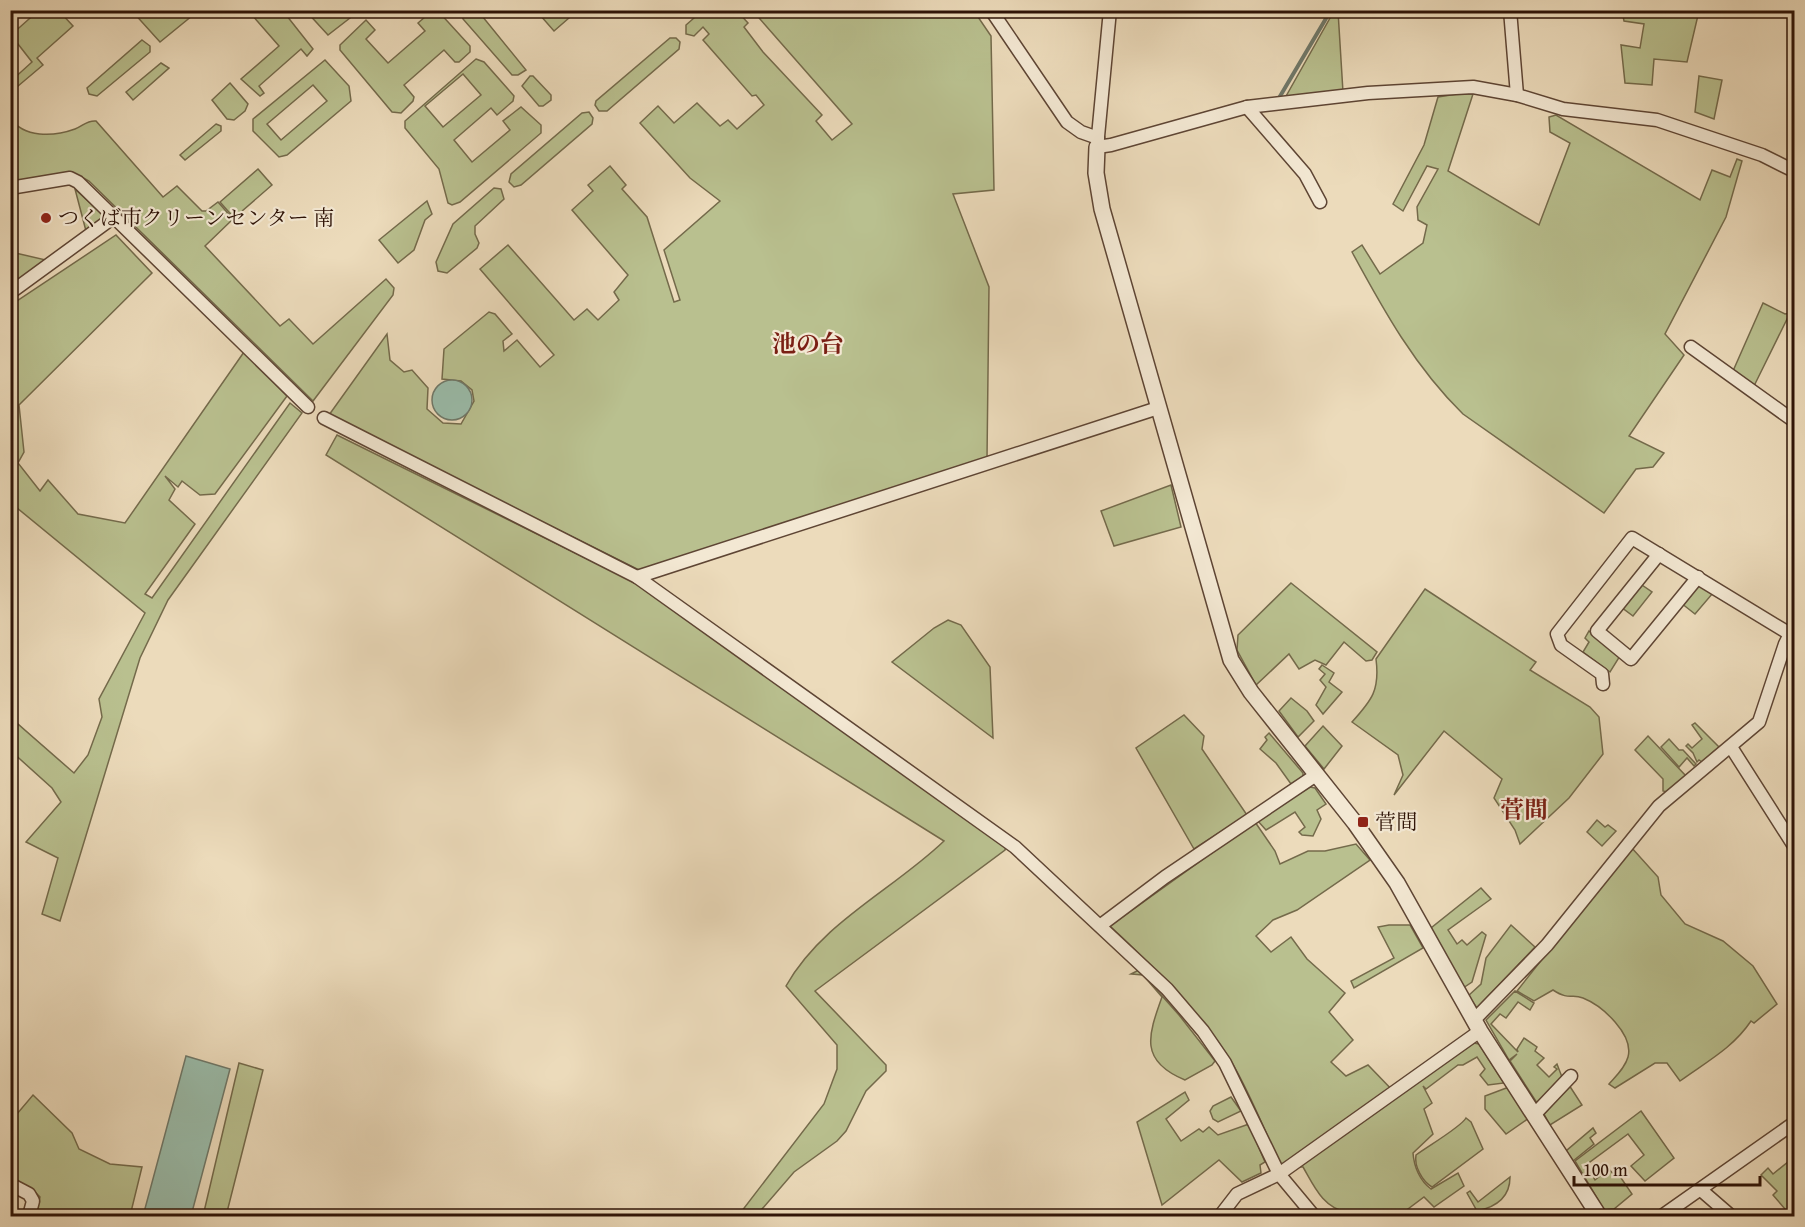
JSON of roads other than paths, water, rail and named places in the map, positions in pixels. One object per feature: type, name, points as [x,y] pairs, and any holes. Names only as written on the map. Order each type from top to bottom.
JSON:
[{"type":"street","points":[[1110,10],[1096,173],[1102,209],[1231,660],[1251,693],[1355,823],[1397,884],[1477,1026],[1599,1216]]},
{"type":"street","points":[[1510,10],[1517,95]]},
{"type":"street","points":[[997,13],[1067,122],[1098,142],[1111,145],[1247,107],[1437,88],[1473,87],[1517,95],[1563,109],[1657,120],[1762,155],[1794,171]]},
{"type":"street","points":[[1247,107],[1305,174],[1320,202]]},
{"type":"street","points":[[10,188],[70,178],[85,187],[308,407]]},
{"type":"street","points":[[10,293],[114,216]]},
{"type":"street","points":[[1691,347],[1794,421]]},
{"type":"street","points":[[638,577],[1158,408]]},
{"type":"street","points":[[324,418],[638,577],[1007,841],[1101,925],[1167,989],[1203,1031],[1225,1063],[1280,1174],[1314,1216]]},
{"type":"street","points":[[1220,1216],[1237,1194],[1280,1174],[1477,1026],[1547,945],[1659,806],[1754,728],[1762,717],[1792,630],[1632,538],[1557,634],[1561,645],[1602,674],[1604,684]]},
{"type":"street","points":[[1659,554],[1597,631],[1630,659],[1698,578]]},
{"type":"street","points":[[1731,747],[1794,846]]},
{"type":"street","points":[[1101,925],[1165,877],[1316,775]]},
{"type":"street","points":[[1534,1115],[1571,1076]]},
{"type":"street","points":[[1662,1216],[1794,1123]]},
{"type":"street","points":[[10,1184],[29,1194],[33,1201],[29,1216]]},
{"type":"street","points":[[1701,1190],[1731,1216]]},
{"type":"waterway","points":[[1279,98],[1331,10]]},
{"type":"place","name":"つくば市クリーンセンター 南","points":[[46,218]]},
{"type":"place","name":"菅間","points":[[1363,822]]},
{"type":"district","name":"池の台","points":[[808,344]]},
{"type":"district","name":"菅間","points":[[1524,810]]}]
